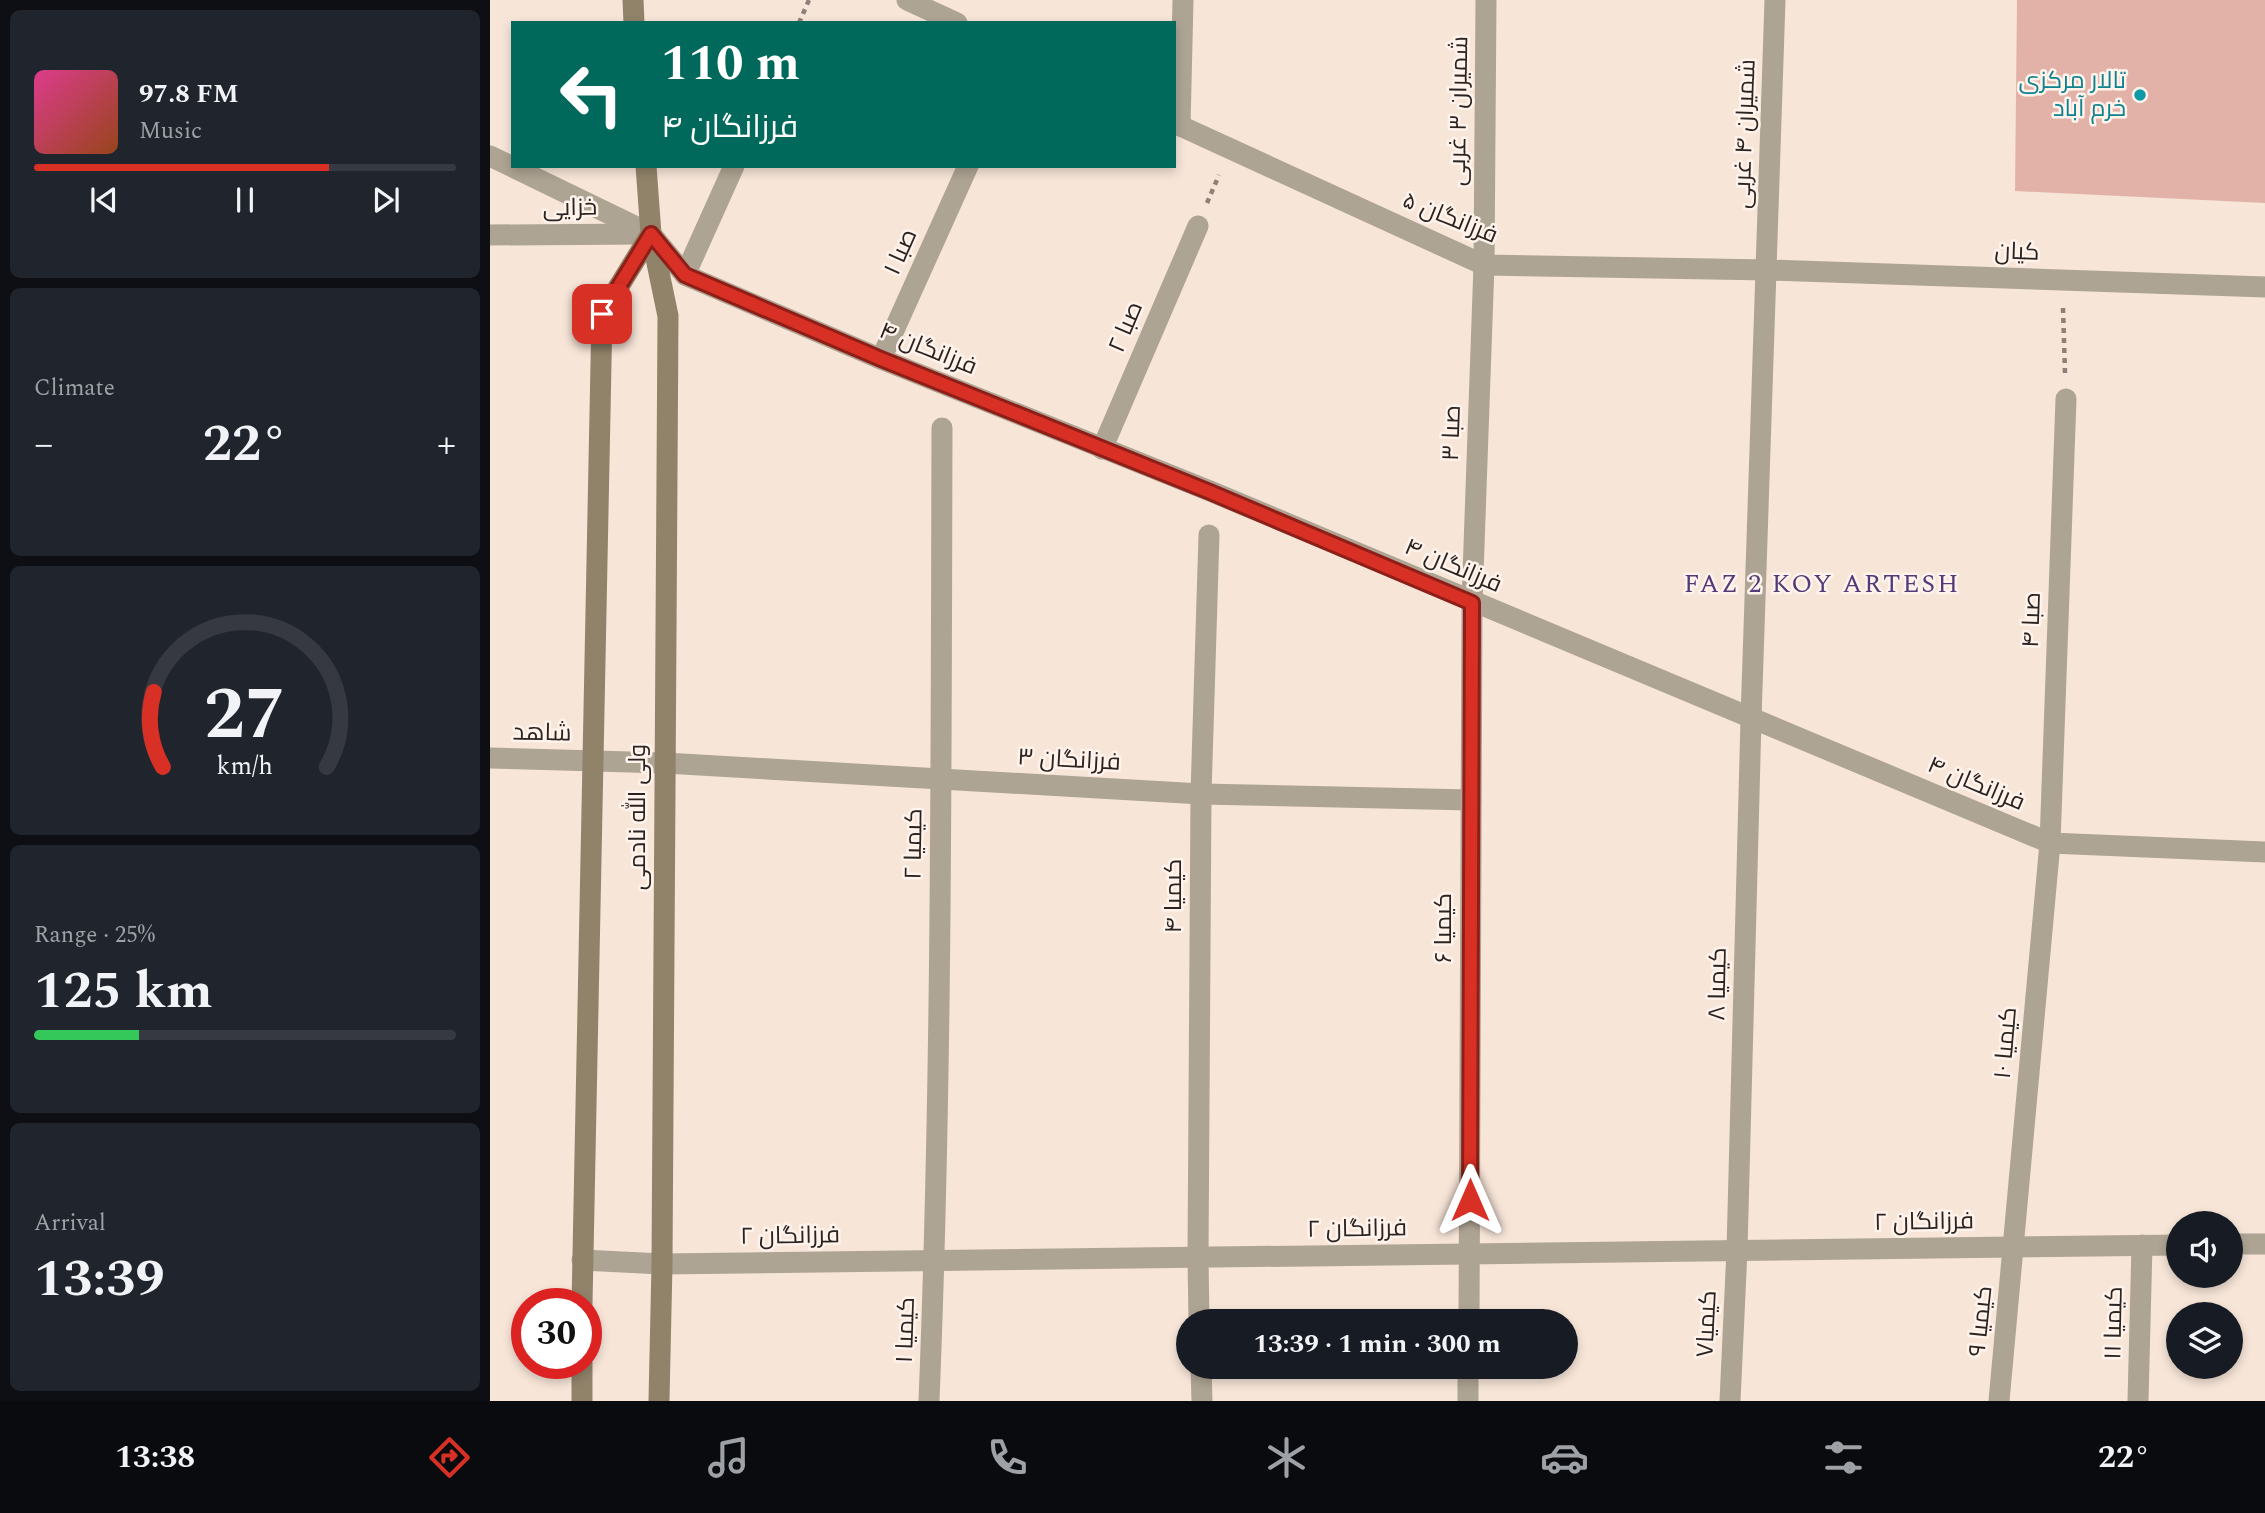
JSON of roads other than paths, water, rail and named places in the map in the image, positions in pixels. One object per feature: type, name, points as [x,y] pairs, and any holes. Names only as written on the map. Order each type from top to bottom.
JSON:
[{"type":"street","points":[[633,0],[635,21]]},
{"type":"street","points":[[907,0],[953,21]]},
{"type":"street","points":[[1177,125],[1183,0]]},
{"type":"street","name":"شمیران ۳ غربی","points":[[1484,265],[1486,0]]},
{"type":"street","name":"شمیران ۴ غربی","points":[[1751,719],[1776,0]]},
{"type":"street","name":"فرزانگان ۵","points":[[1177,125],[1484,265],[1768,270]]},
{"type":"street","points":[[490,156],[511,166]]},
{"type":"street","points":[[515,168],[651,234]]},
{"type":"street","name":"ولی الله نادمی","points":[[646,168],[651,234],[667,316],[659,1401]]},
{"type":"street","points":[[685,275],[733,168]]},
{"type":"street","name":"صبا ۱","points":[[881,359],[967,168]]},
{"type":"street","name":"صبا ۲","points":[[1102,449],[1198,226]]},
{"type":"street","name":"ولی الله نادمی","points":[[582,1288],[602,314],[651,234]]},
{"type":"street","name":"خزایی","points":[[490,235],[651,234]]},
{"type":"street","name":"فرزانگان ۴","points":[[651,234],[685,275],[881,359],[1210,492],[2050,843],[2265,852]]},
{"type":"street","name":"صبا ۳","points":[[1472,603],[1484,265]]},
{"type":"street","name":"کیان","points":[[1768,270],[2265,287]]},
{"type":"street","name":"صبا ۴","points":[[2050,843],[2066,399]]},
{"type":"street","name":"کیمیا ۲","points":[[934,1261],[942,779],[942,428]]},
{"type":"street","name":"کیمیا ۴","points":[[1199,1309],[1201,794],[1209,535]]},
{"type":"street","name":"کیمیا ۶","points":[[1469,1309],[1472,603]]},
{"type":"street","name":"کیمیا ۸","points":[[1737,1250],[1751,719]]},
{"type":"street","name":"شاهد","points":[[490,758],[665,763]]},
{"type":"street","name":"فرزانگان ۳","points":[[665,763],[1201,794],[1471,800]]},
{"type":"street","name":"کیمیا ۱۰","points":[[2015,1247],[2050,843]]},
{"type":"street","points":[[2243,1244],[2265,1244]]},
{"type":"street","name":"کیمیا ۱۱","points":[[2138,1401],[2142,1245]]},
{"type":"street","name":"فرزانگان ۲","points":[[582,1260],[662,1264],[2166,1245]]},
{"type":"street","name":"کیمیا ۹","points":[[1999,1401],[2015,1247]]},
{"type":"street","name":"کیمیا۷","points":[[1730,1401],[1737,1250]]},
{"type":"street","name":"کیمیا ۱","points":[[929,1401],[934,1261]]},
{"type":"street","points":[[582,1379],[582,1401]]},
{"type":"street","points":[[1201,1379],[1202,1401]]},
{"type":"street","points":[[1468,1379],[1468,1401]]},
{"type":"place","name":"تالار مرکزی خرم آباد","points":[[2140,95]]},
{"type":"district","name":"FAZ 2 KOY ARTESH","points":[[1822,584]]}]
